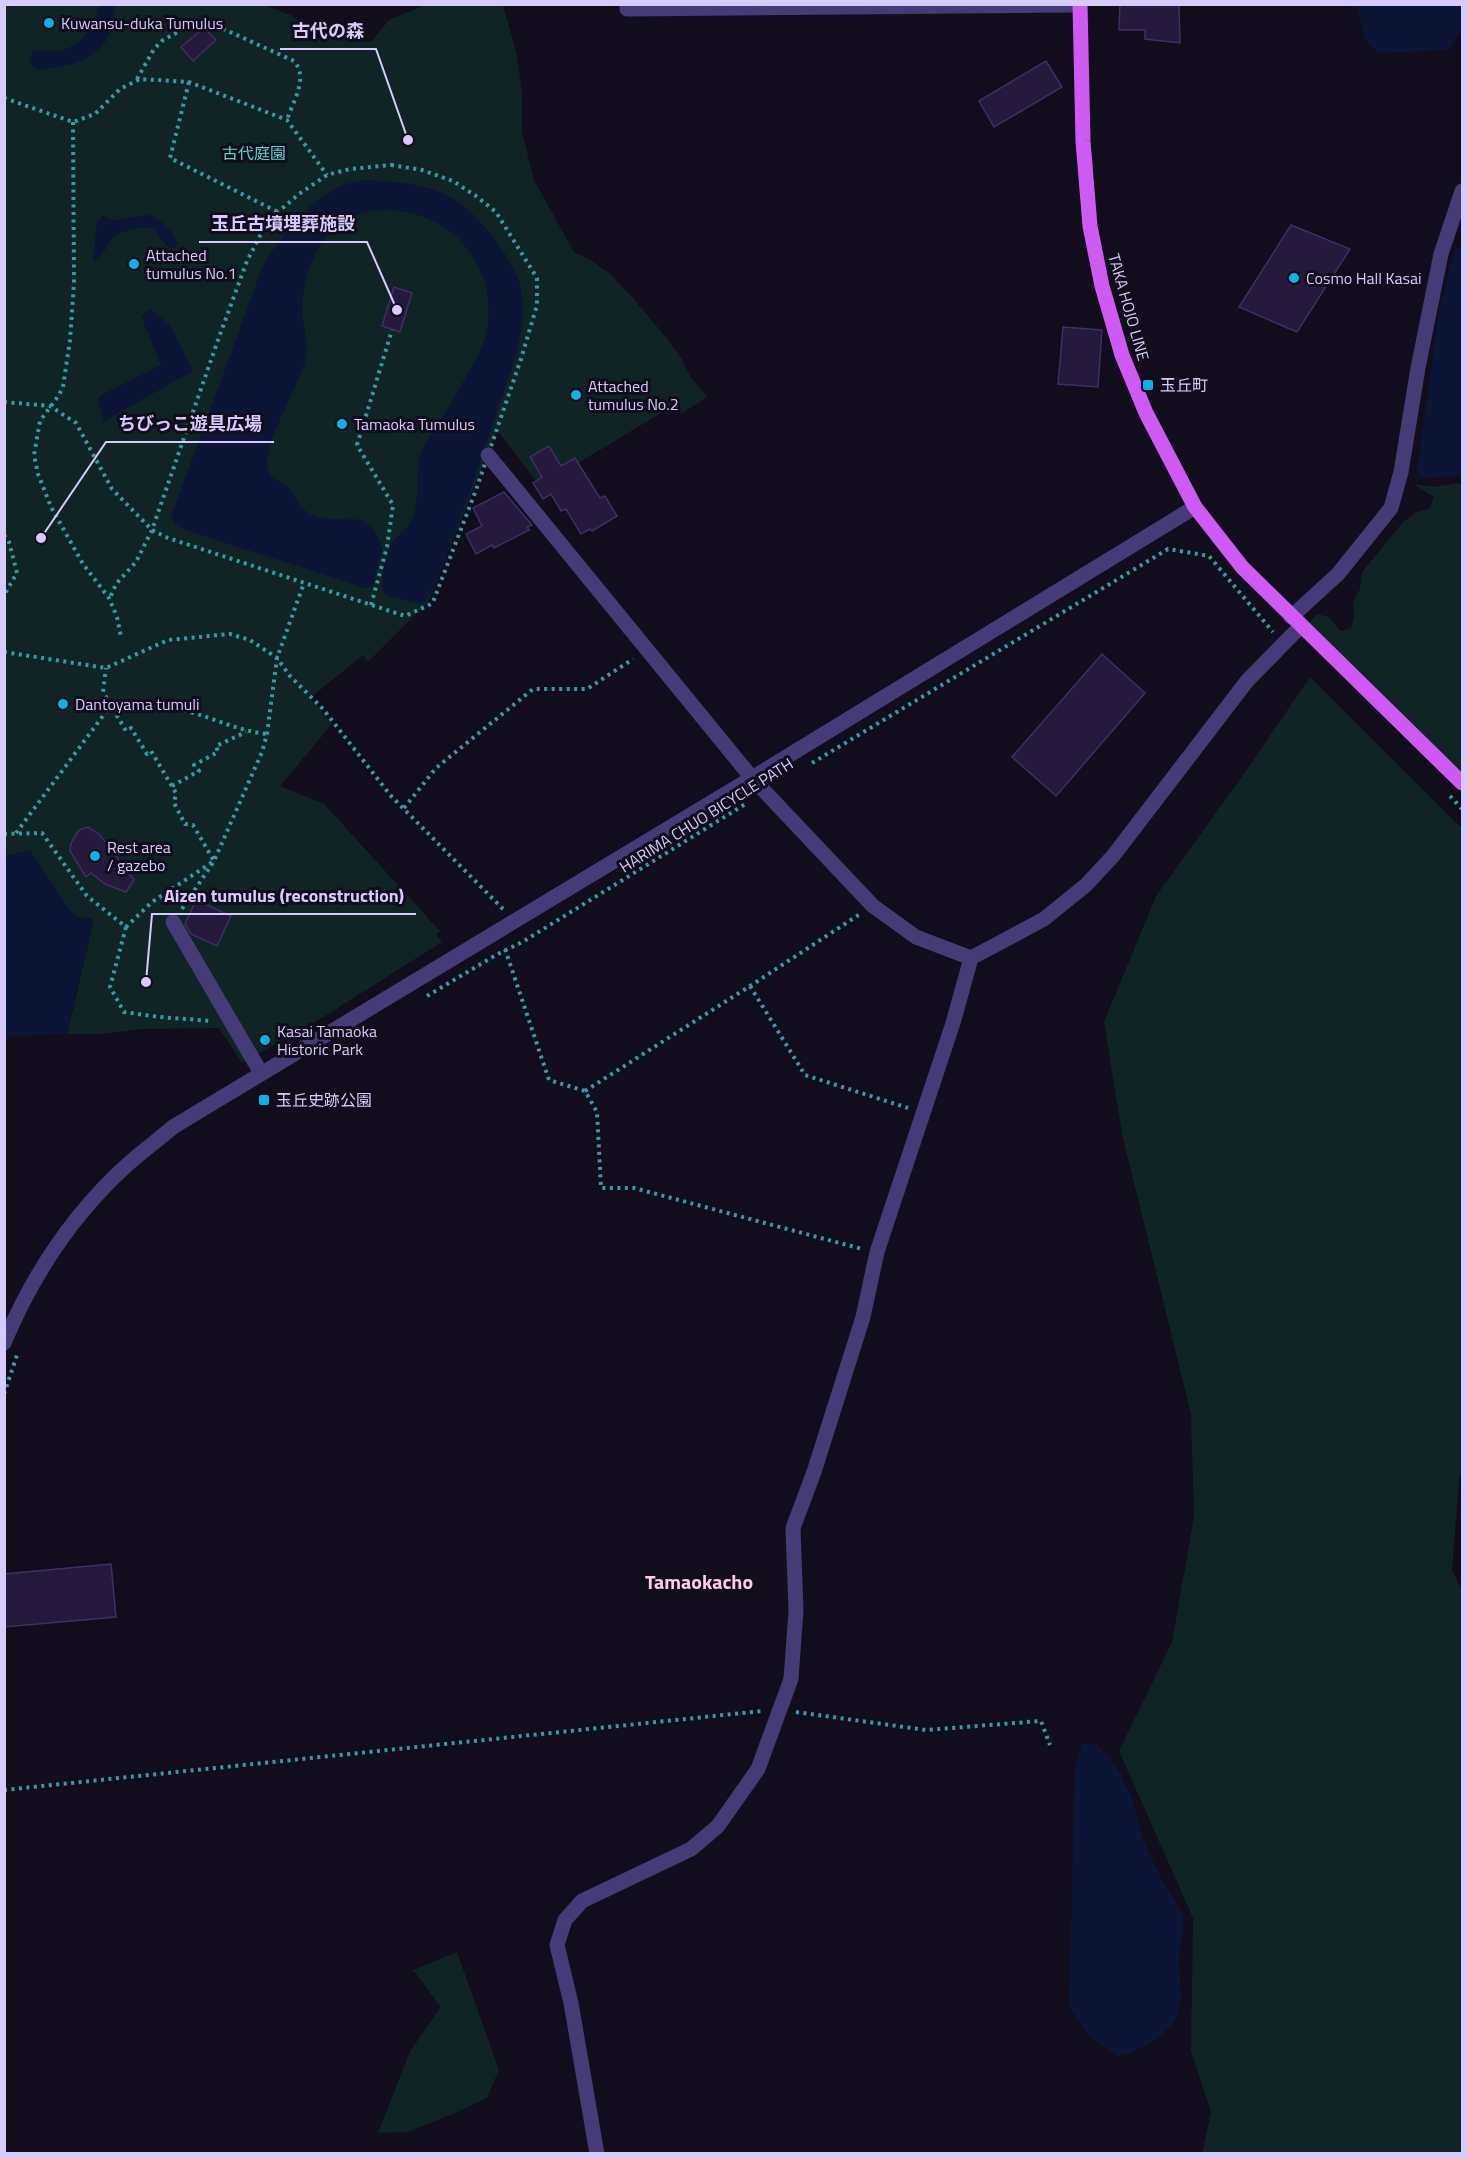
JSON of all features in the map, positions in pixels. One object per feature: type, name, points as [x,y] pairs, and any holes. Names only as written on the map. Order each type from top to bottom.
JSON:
[{"type":"main road","name":"TAKA HOJO LINE","points":[[1080,5],[1083,141],[1090,226],[1102,286],[1122,355],[1146,414],[1195,507],[1242,567],[1462,783]]},
{"type":"street","points":[[627,4],[627,9],[1080,5]]},
{"type":"street","points":[[597,2154],[571,2003],[557,1945],[565,1920],[582,1901],[691,1849],[718,1826],[758,1769],[791,1678],[796,1611],[793,1528],[814,1472],[863,1317],[877,1252],[971,958],[1044,919],[1086,885],[1113,856],[1247,681],[1285,642],[1296,621],[1338,574],[1391,508],[1401,472],[1418,368],[1441,254],[1462,190]]},
{"type":"street","points":[[488,455],[752,778],[873,906],[916,937],[971,958]]},
{"type":"street","points":[[4,1343],[19,1308],[40,1269],[82,1213],[126,1165],[173,1127],[752,778],[1195,507]]},
{"type":"street","points":[[173,922],[261,1072]]},
{"type":"path","points":[[136,81],[154,49],[163,40],[191,25],[208,22],[294,61],[299,67],[302,78],[287,120]]},
{"type":"path","points":[[4,98],[73,122],[95,114],[120,88],[140,79],[189,82],[287,120],[327,175]]},
{"type":"path","points":[[189,82],[170,158],[278,212]]},
{"type":"path","points":[[73,122],[74,283],[70,340],[63,387],[40,421],[34,455],[38,474],[51,507],[83,564],[109,598],[117,616],[121,637]]},
{"type":"path","points":[[4,402],[50,406],[76,423],[112,489],[152,530],[168,538],[405,616],[433,602],[488,455],[537,305],[537,278],[531,266],[496,212],[453,181],[422,170],[391,165],[350,169],[327,175],[299,194],[278,212],[263,230],[247,261],[152,530],[135,562],[116,584],[109,598]]},
{"type":"path","points":[[371,605],[387,547],[393,505],[357,445],[392,330]]},
{"type":"path","points":[[4,535],[9,542],[17,573],[4,595]]},
{"type":"path","name":"HARIMA CHUO BICYCLE PATH","points":[[805,767],[1168,549],[1209,556],[1268,628],[1285,642]]},
{"type":"path","points":[[173,922],[214,861],[262,752],[267,734],[277,658],[304,583]]},
{"type":"path","points":[[4,652],[106,668],[168,640],[230,634],[250,640],[277,658],[290,676],[322,709],[391,796],[514,921]]},
{"type":"path","points":[[404,809],[436,768],[533,688],[587,689],[646,650]]},
{"type":"path","points":[[106,668],[103,692],[126,731],[131,728],[147,754],[152,752],[176,793],[174,803],[186,824],[193,825],[214,861]]},
{"type":"path","points":[[111,705],[149,705],[189,712],[246,731],[267,734]]},
{"type":"path","points":[[15,834],[111,705]]},
{"type":"path","points":[[172,786],[199,771],[194,765],[218,752],[216,746],[246,731]]},
{"type":"path","name":"HARIMA CHUO BICYCLE PATH","points":[[417,1002],[534,934],[765,792]]},
{"type":"path","points":[[1446,792],[1462,809]]},
{"type":"path","points":[[4,834],[42,833],[87,896],[126,927]]},
{"type":"path","points":[[214,861],[152,902],[126,927],[110,987],[124,1012],[233,1022]]},
{"type":"path","points":[[585,1091],[873,906]]},
{"type":"path","points":[[499,931],[549,1080],[585,1091],[597,1112],[601,1188],[634,1188],[877,1252]]},
{"type":"path","points":[[750,986],[805,1075],[923,1113]]},
{"type":"path","points":[[4,1394],[21,1343]]},
{"type":"path","points":[[4,1790],[779,1709],[869,1724],[926,1730],[1041,1721],[1050,1745]]},
{"type":"green space","name":"古代庭園","points":[[4,5],[265,5],[290,15],[312,30],[371,42],[389,20],[425,5],[503,5],[517,55],[522,94],[522,132],[534,180],[574,252],[591,260],[610,274],[632,297],[665,336],[681,358],[690,376],[707,397],[681,414],[676,404],[540,486],[497,430],[428,602],[368,662],[363,655],[310,698],[332,724],[280,786],[324,804],[440,931],[436,934],[442,942],[325,1016],[242,1063],[219,1028],[144,1029],[101,1034],[67,1034],[93,923],[90,918],[79,918],[69,910],[30,851],[5,856]]},
{"type":"green space","points":[[1458,483],[1462,485],[1462,772],[1306,626],[1317,614],[1329,617],[1340,631],[1351,629],[1354,617],[1353,602],[1360,589],[1362,572],[1403,522],[1415,513],[1429,509],[1434,497],[1413,484],[1434,487]]},
{"type":"green space","points":[[1310,677],[1462,828],[1462,1469],[1459,1480],[1452,1570],[1462,1590],[1462,2153],[1202,2153],[1211,2112],[1191,2051],[1193,1918],[1119,1751],[1172,1642],[1194,1517],[1191,1414],[1122,1134],[1104,1022],[1156,896],[1244,774]]},
{"type":"green space","points":[[457,1952],[499,2070],[487,2098],[407,2132],[378,2133],[410,2051],[441,2007],[413,1970]]},
{"type":"water","points":[[99,5],[115,5],[109,34],[105,42],[92,55],[84,60],[55,68],[36,69],[29,63],[33,51],[57,51],[80,41],[94,21]]},
{"type":"water","points":[[1357,5],[1462,5],[1462,28],[1450,50],[1378,53],[1365,39]]},
{"type":"water","points":[[369,180],[424,187],[454,199],[473,214],[501,248],[515,271],[521,291],[523,309],[516,355],[443,564],[427,600],[420,604],[385,595],[382,585],[384,565],[392,543],[410,523],[415,510],[418,466],[423,448],[481,350],[487,326],[488,303],[484,281],[475,260],[462,242],[444,228],[424,217],[400,211],[380,210],[362,213],[346,220],[322,242],[307,275],[303,294],[305,362],[274,434],[267,462],[271,475],[289,489],[308,513],[323,518],[363,520],[370,526],[382,550],[373,586],[365,588],[186,530],[175,525],[171,517],[262,268],[287,231],[321,198],[346,184]]},
{"type":"water","points":[[150,215],[170,230],[177,244],[174,248],[169,248],[150,228],[138,228],[116,235],[98,260],[95,262],[93,260],[97,221],[103,216],[114,220]]},
{"type":"water","points":[[1462,247],[1462,476],[1421,478],[1417,470],[1439,311],[1455,249]]},
{"type":"water","points":[[151,309],[170,325],[193,371],[104,421],[98,399],[100,396],[161,365],[141,316]]},
{"type":"water","points":[[30,851],[69,910],[79,918],[90,919],[93,923],[66,1034],[12,1036],[5,1041],[5,857]]},
{"type":"water","points":[[1082,1744],[1096,1744],[1115,1764],[1132,1798],[1142,1837],[1160,1876],[1184,1916],[1179,1959],[1181,1999],[1175,2021],[1157,2039],[1129,2054],[1118,2056],[1088,2035],[1069,2007],[1075,1765]]},
{"type":"building","points":[[1120,4],[1179,4],[1180,43],[1145,39],[1145,30],[1119,30]]},
{"type":"building","points":[[204,28],[216,40],[193,61],[181,47]]},
{"type":"building","points":[[1046,61],[1062,87],[994,127],[979,101]]},
{"type":"building","name":"Cosmo Hall Kasai","points":[[1291,225],[1350,249],[1297,332],[1239,307]]},
{"type":"building","points":[[394,287],[412,293],[400,332],[382,326]]},
{"type":"building","points":[[1063,327],[1102,330],[1098,387],[1058,384]]},
{"type":"building","points":[[549,446],[561,466],[575,458],[600,498],[605,496],[617,516],[592,531],[590,529],[581,534],[566,509],[561,511],[551,494],[543,499],[533,483],[542,477],[530,457]]},
{"type":"building","points":[[504,492],[532,525],[527,527],[529,530],[494,548],[492,545],[476,554],[466,534],[482,526],[473,508]]},
{"type":"building","points":[[1102,654],[1145,693],[1056,796],[1012,757]]},
{"type":"building","name":"Rest area / gazebo","points":[[88,827],[100,835],[134,880],[126,892],[105,884],[91,873],[86,877],[70,851],[71,843],[79,830]]},
{"type":"building","points":[[196,900],[231,916],[217,946],[191,934],[185,924]]},
{"type":"building","points":[[111,1564],[116,1617],[4,1627],[4,1574]]},
{"type":"place","name":"Kuwansu-duka Tumulus","points":[[49,23]]},
{"type":"place","name":"古代の森","points":[[408,140]]},
{"type":"place","name":"Attached tumulus No.1","points":[[134,264]]},
{"type":"place","name":"Cosmo Hall Kasai","points":[[1294,278]]},
{"type":"place","name":"玉丘古墳埋葬施設","points":[[397,310]]},
{"type":"place","name":"玉丘町","points":[[1148,385]]},
{"type":"place","name":"Attached tumulus No.2","points":[[576,395]]},
{"type":"place","name":"Tamaoka Tumulus","points":[[342,424]]},
{"type":"place","name":"ちびっこ遊具広場","points":[[41,538]]},
{"type":"place","name":"Dantoyama tumuli","points":[[63,704]]},
{"type":"place","name":"Rest area / gazebo","points":[[95,856]]},
{"type":"place","name":"Aizen tumulus (reconstruction)","points":[[146,982]]},
{"type":"place","name":"Kasai Tamaoka Historic Park","points":[[265,1040]]},
{"type":"place","name":"玉丘史跡公園","points":[[264,1100]]},
{"type":"district","name":"Tamaokacho","points":[[699,1581]]}]
